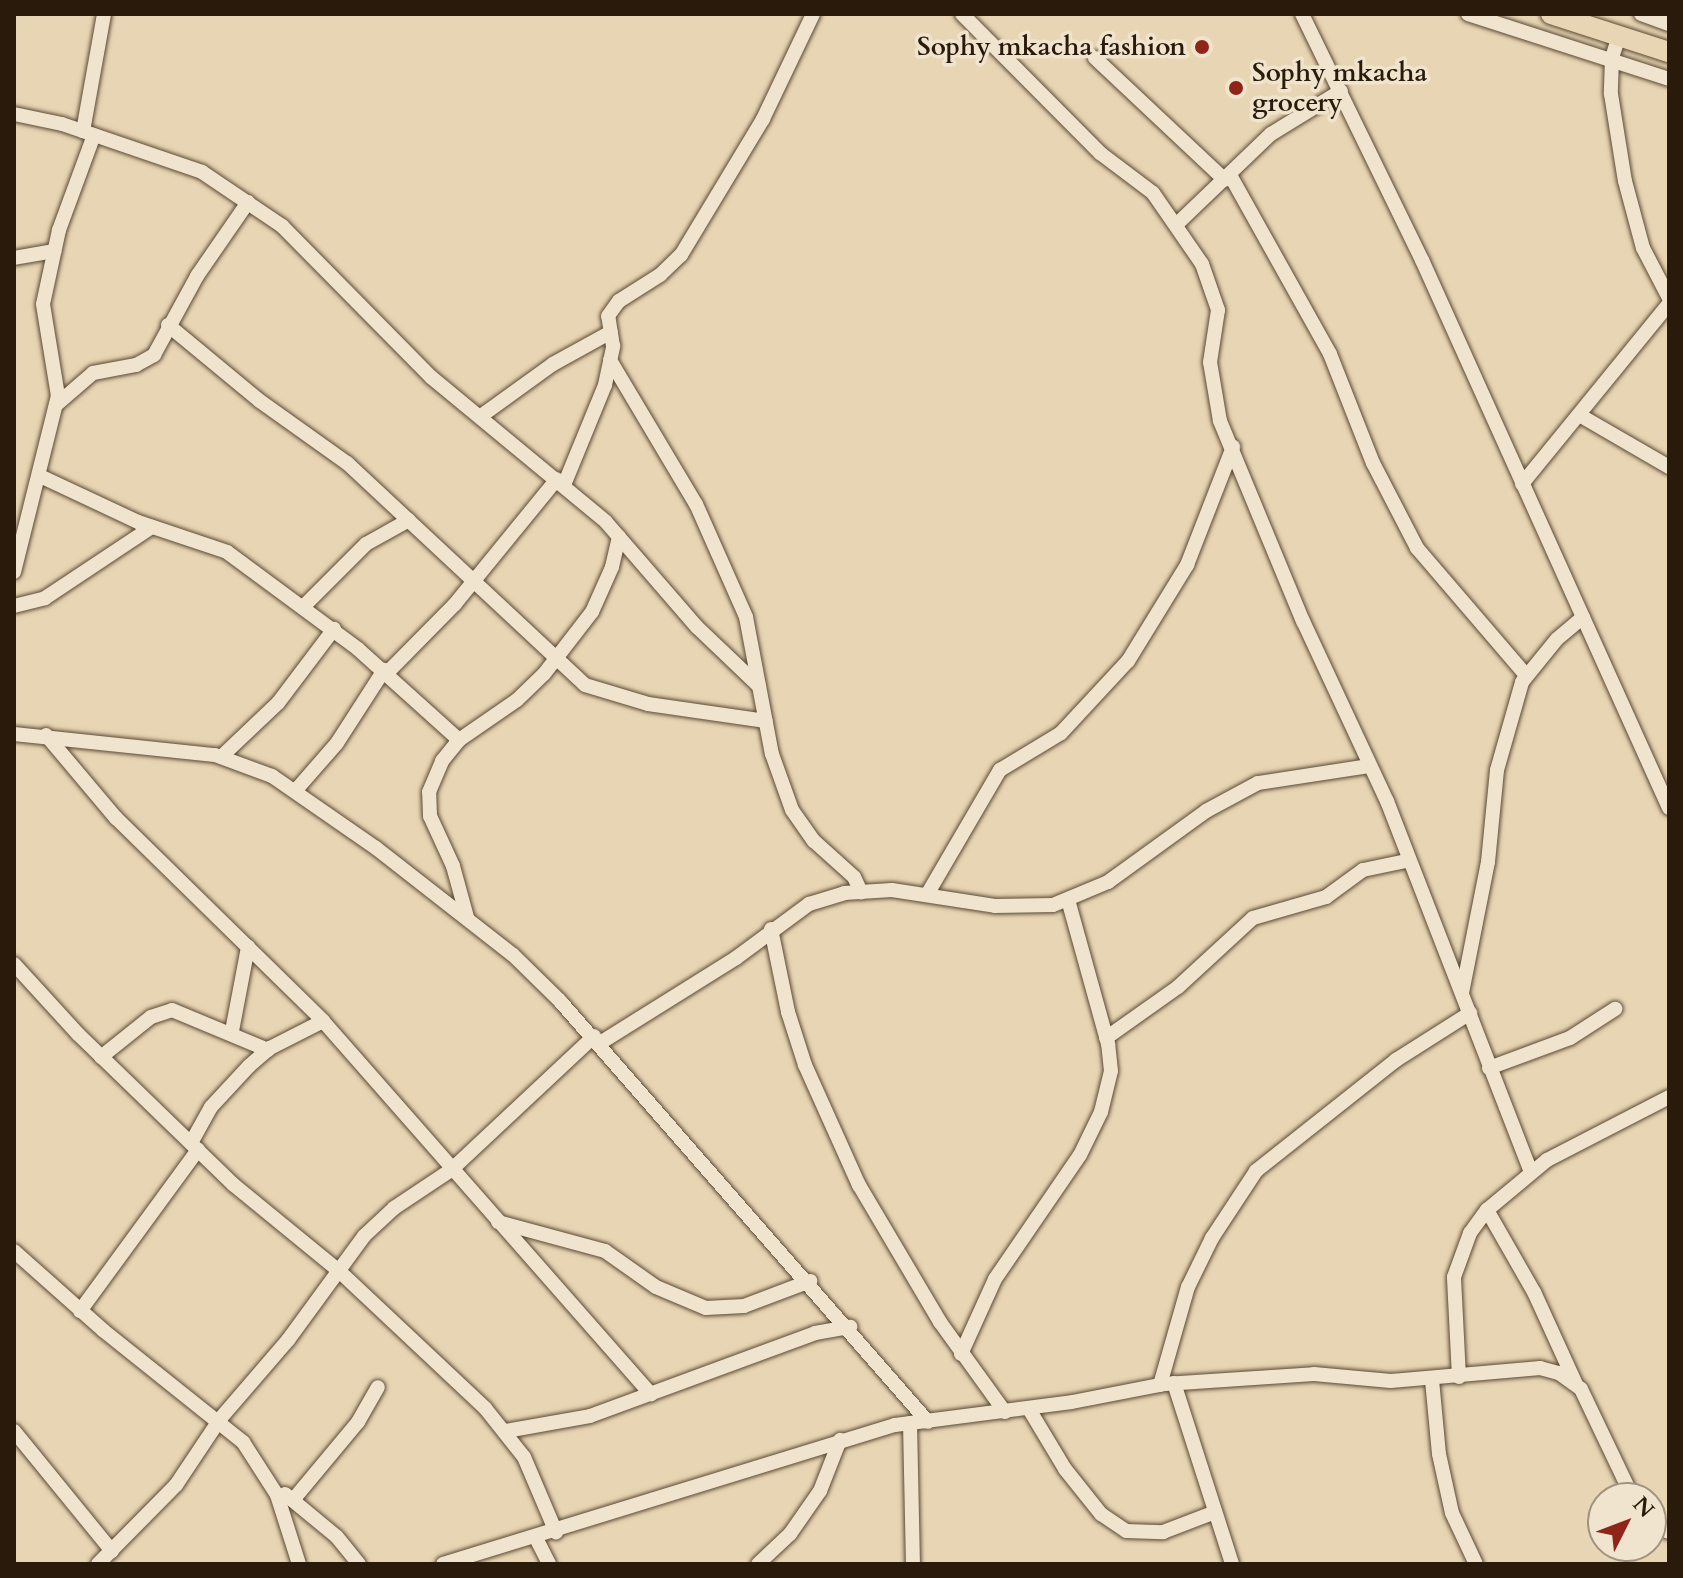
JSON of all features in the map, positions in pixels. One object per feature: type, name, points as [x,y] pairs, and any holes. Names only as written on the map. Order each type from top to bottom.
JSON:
[{"type":"highway","points":[[1551,14],[1669,52]]},
{"type":"street","points":[[14,572],[56,405],[43,304],[54,251],[88,133],[104,14]]},
{"type":"street","points":[[296,790],[337,743],[386,671],[474,581],[560,482],[585,440],[610,360],[612,309],[681,255],[763,119],[813,14]]},
{"type":"street","points":[[962,14],[1100,153],[1153,193],[1202,264],[1218,310],[1211,383],[1233,447],[1369,766],[1531,1172]]},
{"type":"street","points":[[1302,14],[1341,91],[1583,617],[1665,787],[1669,808]]},
{"type":"street","points":[[1468,14],[1612,58],[1669,79]]},
{"type":"street","points":[[1641,14],[1669,24]]},
{"type":"street","points":[[1619,36],[1612,58],[1611,94],[1625,181],[1643,248],[1669,298]]},
{"type":"street","points":[[1095,58],[1228,177],[1330,354],[1373,463],[1417,548],[1525,674]]},
{"type":"street","points":[[1177,224],[1271,134],[1341,91]]},
{"type":"street","points":[[14,114],[88,133],[202,172],[282,226],[395,343],[560,482],[619,537],[697,627],[759,686]]},
{"type":"street","points":[[56,405],[103,368],[148,360],[248,202]]},
{"type":"street","points":[[14,258],[54,251]]},
{"type":"street","points":[[1522,484],[1581,416],[1669,304]]},
{"type":"street","points":[[168,325],[260,401],[347,463],[557,658],[599,693],[766,721]]},
{"type":"street","points":[[481,416],[553,364],[611,332]]},
{"type":"street","points":[[610,360],[714,540],[746,617],[766,721],[792,810],[814,841],[854,877],[861,892]]},
{"type":"street","points":[[1581,416],[1669,467]]},
{"type":"street","points":[[928,893],[1000,770],[1061,733],[1128,661],[1187,565],[1233,447]]},
{"type":"street","points":[[40,476],[152,527],[227,552],[304,606],[386,671],[459,740]]},
{"type":"street","points":[[304,606],[366,544],[409,520]]},
{"type":"street","points":[[14,606],[45,598],[152,527]]},
{"type":"street","points":[[467,917],[428,806],[442,761],[459,740],[517,700],[557,658],[604,590],[619,537]]},
{"type":"street","points":[[1462,994],[1488,862],[1497,770],[1525,674],[1583,617]]},
{"type":"street","points":[[221,757],[278,703],[334,629]]},
{"type":"street","points":[[14,734],[46,735],[221,757],[296,790],[467,917],[597,1039],[850,1327],[928,1422]]},
{"type":"street","points":[[46,735],[116,818],[323,1021],[651,1394]]},
{"type":"street","points":[[98,1564],[176,1485],[220,1419],[364,1236],[394,1208],[451,1170],[597,1039],[736,958],[771,929],[809,904],[861,892],[928,893],[995,906],[1068,900],[1108,882],[1206,811],[1258,783],[1369,766]]},
{"type":"street","points":[[1106,1038],[1178,987],[1253,918],[1326,897],[1363,870],[1406,861]]},
{"type":"street","points":[[961,1354],[995,1279],[1080,1155],[1101,1112],[1111,1071],[1106,1038],[1068,900]]},
{"type":"street","points":[[771,929],[788,1012],[831,1124],[889,1242],[961,1354],[1005,1412]]},
{"type":"street","points":[[232,1031],[248,947]]},
{"type":"street","points":[[14,964],[101,1057],[194,1147],[339,1271],[506,1431],[536,1481],[556,1532]]},
{"type":"street","points":[[1489,1068],[1570,1038],[1615,1009]]},
{"type":"street","points":[[101,1057],[161,1012],[187,1013],[268,1050]]},
{"type":"street","points":[[1232,1564],[1167,1384],[1188,1287],[1212,1238],[1256,1171],[1396,1060],[1470,1013]]},
{"type":"street","points":[[80,1311],[194,1147],[229,1085],[268,1050],[323,1021]]},
{"type":"street","points":[[1459,1377],[1454,1277],[1457,1256],[1487,1210],[1531,1172],[1582,1138],[1669,1097]]},
{"type":"street","points":[[1487,1210],[1534,1292],[1625,1482]]},
{"type":"street","points":[[497,1222],[605,1251],[656,1287],[706,1308],[744,1306],[810,1281]]},
{"type":"street","points":[[14,1251],[80,1311],[220,1419],[243,1442],[272,1485],[299,1564]]},
{"type":"street","points":[[506,1431],[590,1416],[815,1333],[850,1327]]},
{"type":"street","points":[[443,1564],[556,1532],[840,1440],[910,1423],[1029,1409],[1167,1384],[1314,1374],[1432,1380],[1540,1368],[1559,1373],[1577,1386]]},
{"type":"street","points":[[1432,1380],[1439,1454],[1452,1513],[1476,1564]]},
{"type":"street","points":[[293,1500],[358,1422],[378,1387]]},
{"type":"street","points":[[1029,1409],[1065,1469],[1101,1514],[1126,1531],[1163,1532],[1215,1512]]},
{"type":"street","points":[[910,1423],[913,1564]]},
{"type":"street","points":[[14,1431],[112,1551]]},
{"type":"street","points":[[758,1564],[790,1534],[820,1491],[840,1440]]},
{"type":"street","points":[[272,1485],[293,1500],[359,1564]]},
{"type":"street","points":[[536,1538],[549,1564]]},
{"type":"place","name":"Sophy mkacha fashion","points":[[1202,47]]},
{"type":"place","name":"Sophy mkacha grocery","points":[[1236,88]]}]
